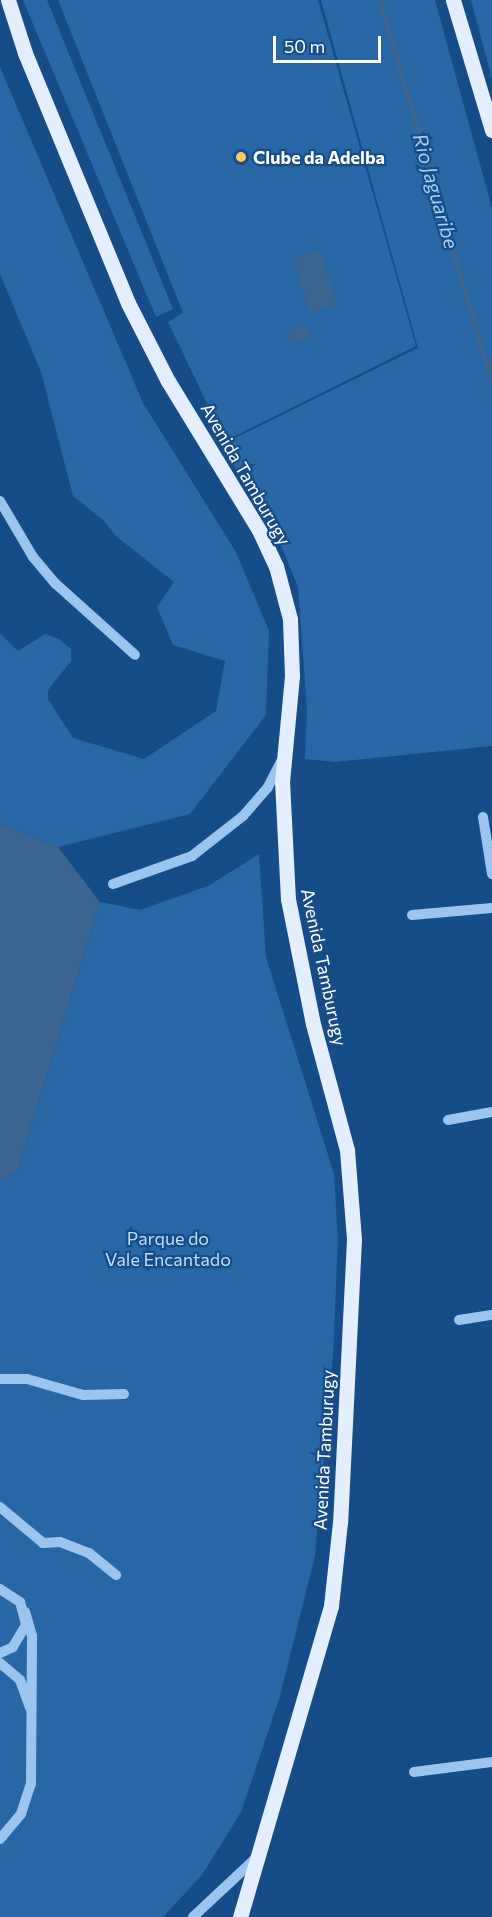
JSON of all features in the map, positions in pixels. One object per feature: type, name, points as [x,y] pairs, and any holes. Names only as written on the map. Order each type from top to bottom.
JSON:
[{"type":"main road","name":"Avenida Tamburugy","points":[[9,0],[25,53],[128,303],[168,381],[231,481],[276,566],[285,593],[293,648],[284,756],[288,899],[313,1024],[347,1150],[354,1239],[337,1568],[318,1654],[240,1917]]},
{"type":"main road","points":[[453,0],[492,130]]},
{"type":"street","points":[[0,501],[33,557],[135,655]]},
{"type":"street","points":[[113,884],[192,856],[218,837],[243,816],[268,787],[284,756]]},
{"type":"street","points":[[483,818],[492,874]]},
{"type":"street","points":[[412,915],[473,907],[492,908]]},
{"type":"street","points":[[447,1120],[492,1112]]},
{"type":"street","points":[[459,1320],[492,1314]]},
{"type":"street","points":[[0,1379],[27,1378],[83,1395],[124,1394]]},
{"type":"street","points":[[0,1507],[43,1543],[60,1542],[89,1553],[116,1575]]},
{"type":"street","points":[[0,1589],[11,1594],[25,1612],[32,1636],[33,1694],[30,1708],[31,1770],[27,1799],[11,1829],[0,1839]]},
{"type":"street","points":[[0,1653],[22,1638],[25,1612]]},
{"type":"street","points":[[0,1663],[20,1680],[30,1708]]},
{"type":"street","points":[[414,1772],[492,1762]]},
{"type":"street","points":[[193,1917],[256,1858]]},
{"type":"green space","points":[[23,0],[47,0],[173,309],[156,317]]},
{"type":"green space","name":"Clube da Adelba","points":[[58,0],[318,0],[416,346],[225,441],[168,322],[183,313]]},
{"type":"green space","points":[[321,0],[435,0],[492,208],[492,746],[335,762],[305,759],[307,710],[298,587],[275,531],[221,445],[418,348]]},
{"type":"green space","points":[[471,0],[492,0],[492,79]]},
{"type":"green space","points":[[0,67],[143,403],[236,552],[269,631],[266,715],[190,814],[58,847],[0,824],[0,633],[18,651],[45,634],[59,639],[71,649],[71,661],[48,690],[48,699],[73,738],[144,759],[216,711],[225,661],[173,645],[157,607],[174,582],[117,537],[102,519],[73,496],[41,372],[0,274]]},
{"type":"green space","name":"Parque do Vale Encantado","points":[[259,854],[266,957],[334,1174],[338,1240],[333,1356],[315,1556],[280,1696],[241,1812],[202,1875],[163,1917],[0,1917],[0,1181],[17,1172],[100,902],[140,910],[208,886]]},
{"type":"shaded area","points":[[320,250],[337,304],[310,312],[293,259]]},
{"type":"shaded area","points":[[307,325],[311,338],[291,343],[288,330]]},
{"type":"shaded area","points":[[0,824],[58,847],[100,902],[17,1172],[0,1181]]},
{"type":"waterway","name":"Rio Jaguaribe","points":[[380,0],[492,383]]},
{"type":"place","name":"Clube da Adelba","points":[[241,157]]}]
